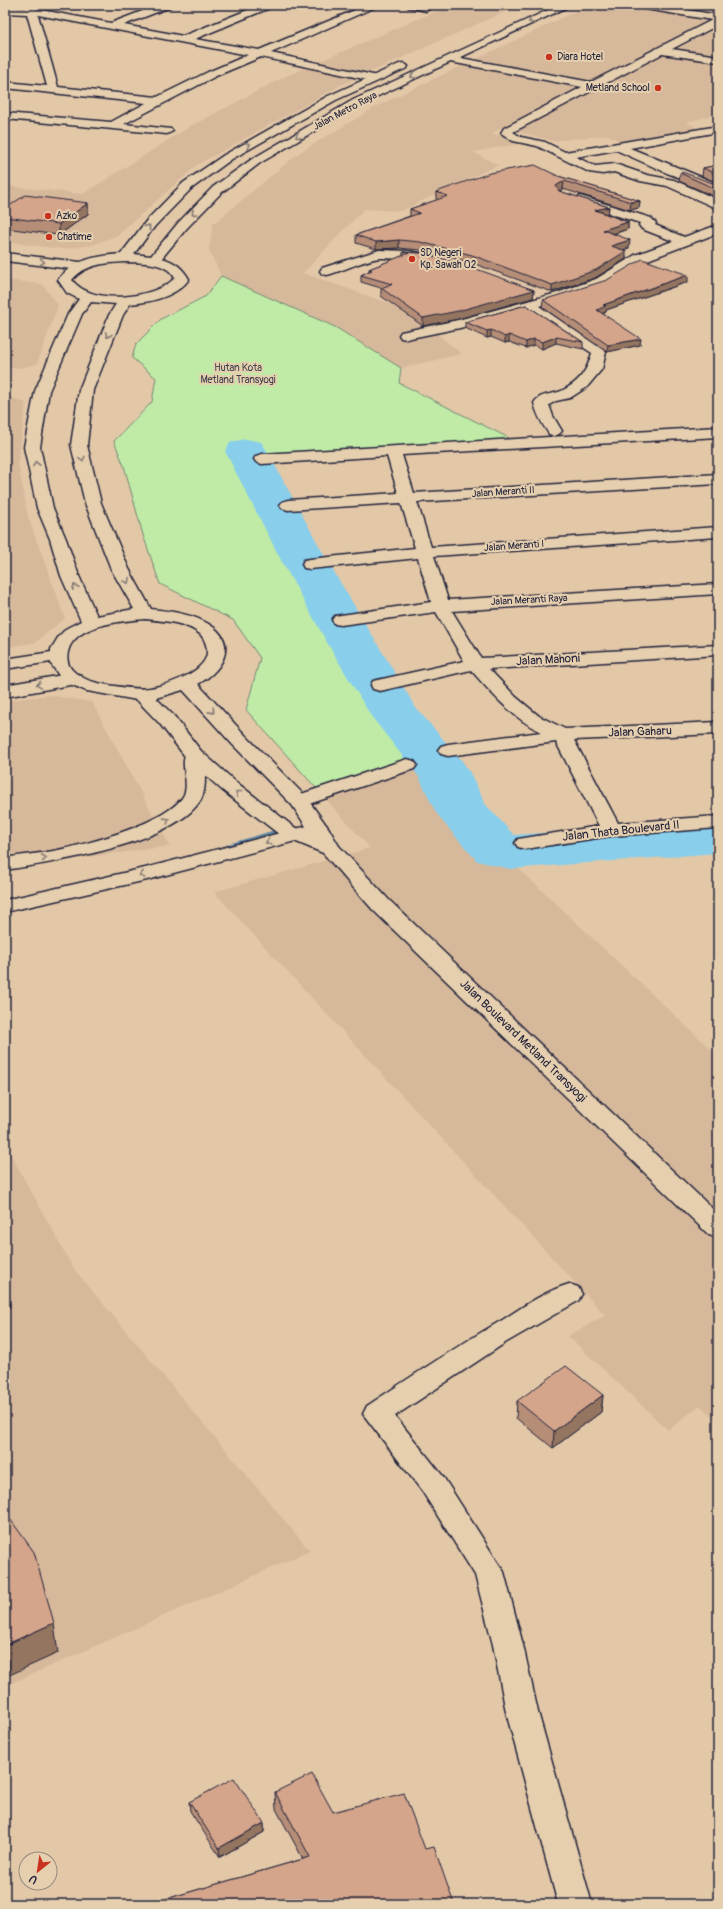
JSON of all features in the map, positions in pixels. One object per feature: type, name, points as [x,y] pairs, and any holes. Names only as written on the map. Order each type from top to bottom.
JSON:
[{"type":"street","points":[[110,27],[167,5]]},
{"type":"street","points":[[183,40],[269,5]]},
{"type":"street","points":[[113,126],[212,74],[375,5]]},
{"type":"street","points":[[411,5],[426,8]]},
{"type":"street","name":"Jalan Metro Raya","points":[[154,260],[182,226],[217,190],[256,161],[357,102],[566,5]]},
{"type":"street","points":[[639,5],[718,18]]},
{"type":"street","points":[[5,10],[34,10],[63,6]]},
{"type":"street","points":[[34,10],[110,27],[261,54],[373,78]]},
{"type":"street","points":[[34,10],[53,89]]},
{"type":"street","points":[[718,22],[508,130],[507,133],[514,138],[541,144],[563,156],[593,169],[620,169],[644,178],[670,182],[718,204]]},
{"type":"street","points":[[663,51],[718,59]]},
{"type":"street","points":[[450,60],[592,86]]},
{"type":"street","name":"Jalan Metro Raya","points":[[125,258],[151,223],[187,186],[241,149],[332,98],[411,62]]},
{"type":"street","points":[[5,85],[159,101]]},
{"type":"street","points":[[5,116],[166,132]]},
{"type":"street","points":[[563,156],[594,149],[619,147],[718,129]]},
{"type":"street","points":[[619,147],[670,170],[718,188]]},
{"type":"street","points":[[571,197],[647,221],[650,223],[645,225],[646,226],[683,241]]},
{"type":"street","points":[[406,335],[460,324],[529,298],[552,299],[601,282],[640,258],[718,229]]},
{"type":"street","points":[[327,270],[379,254],[408,255],[446,262]]},
{"type":"street","points":[[5,257],[80,266],[100,261],[125,258],[154,260],[169,265],[180,271],[182,279],[179,285],[171,291],[158,295],[126,300],[105,300],[87,297],[75,292],[59,279],[80,266]]},
{"type":"street","points":[[87,297],[75,314],[42,391],[32,447],[45,508],[58,539],[70,576],[91,623]]},
{"type":"street","points":[[529,298],[599,352],[595,369],[582,384],[565,395],[552,397],[541,403],[545,416],[554,431]]},
{"type":"street","points":[[126,300],[116,315],[86,390],[79,445],[94,503],[120,569],[145,614]]},
{"type":"street","points":[[262,459],[393,450],[718,432]]},
{"type":"street","points":[[393,450],[425,552],[440,606],[475,664],[509,701],[532,720],[562,735],[610,830]]},
{"type":"street","name":"Jalan Meranti II","points":[[288,505],[718,479]]},
{"type":"street","name":"Jalan Meranti I","points":[[310,564],[425,552],[718,532]]},
{"type":"street","name":"Jalan Meranti Raya","points":[[341,620],[440,606],[718,589]]},
{"type":"street","points":[[145,614],[168,616],[189,621],[205,630],[215,640],[217,652],[212,664],[200,676],[170,689],[142,694],[93,687],[74,679],[62,668],[58,656],[61,644],[73,632],[91,623],[126,615],[145,614]]},
{"type":"street","name":"Jalan Mahoni","points":[[380,685],[475,664],[718,650]]},
{"type":"street","points":[[5,664],[58,656]]},
{"type":"street","points":[[5,691],[74,679]]},
{"type":"street","points":[[186,682],[299,802],[319,829],[330,849]]},
{"type":"street","points":[[142,694],[167,720],[194,755],[229,786],[294,835],[330,849]]},
{"type":"street","name":"Jalan Gaharu","points":[[448,750],[562,735],[718,728]]},
{"type":"street","points":[[5,864],[62,855],[147,830],[166,821],[191,800],[194,786],[194,755]]},
{"type":"street","points":[[299,802],[408,764]]},
{"type":"street","name":"Jalan Thata Boulevard II","points":[[525,843],[610,830],[718,822]]},
{"type":"street","points":[[5,906],[147,874],[319,829]]},
{"type":"street","name":"Jalan Boulevard Metland Transyogi","points":[[330,849],[381,905],[718,1229]]},
{"type":"street","points":[[569,1294],[518,1321],[377,1414],[432,1483],[489,1572],[508,1645],[522,1712],[575,1904]]},
{"type":"shaded area","points":[[450,5],[520,5],[341,85],[197,165],[118,235],[93,245],[63,249],[5,242],[5,187],[83,194],[189,127],[286,76]]},
{"type":"shaded area","points":[[589,5],[718,5],[718,16],[492,133],[523,143],[473,152],[498,165],[401,211],[364,209],[303,273],[408,310],[462,354],[401,368],[335,327],[221,276],[209,250],[213,224],[299,153],[377,106]]},
{"type":"shaded area","points":[[718,27],[718,57],[676,50]]},
{"type":"shaded area","name":"Metland School","points":[[665,54],[718,63],[718,114],[687,122],[706,134],[631,147],[608,135],[553,141],[516,131]]},
{"type":"shaded area","points":[[5,280],[42,284],[58,305],[37,364],[19,368],[5,368]]},
{"type":"shaded area","points":[[5,395],[26,403],[18,462],[28,517],[65,618],[35,643],[5,647]]},
{"type":"shaded area","points":[[48,695],[92,702],[170,846],[5,868],[5,701]]},
{"type":"shaded area","points":[[423,756],[499,850],[718,1056],[718,1423],[700,1405],[668,1430],[568,1336],[605,1315],[214,892],[370,848],[316,788]]},
{"type":"shaded area","points":[[5,1144],[74,1269],[310,1551],[5,1686]]},
{"type":"green space","name":"Hutan Kota Metland Transyogi","points":[[221,276],[335,327],[401,368],[399,383],[513,440],[229,456],[423,756],[316,788],[246,710],[260,658],[233,620],[160,584],[143,535],[124,466],[114,441],[152,402],[156,378],[132,358],[136,344],[161,319],[206,296]]},
{"type":"building","points":[[535,165],[558,176],[640,201],[631,202],[564,181],[556,186],[559,191],[609,207],[595,210],[628,222],[603,230],[630,240],[611,246],[626,251],[596,270],[552,285],[472,255],[420,242],[399,240],[376,242],[356,235],[420,213],[410,209],[448,196],[436,192],[490,173]]},
{"type":"building","points":[[718,165],[718,175],[703,168]]},
{"type":"building","points":[[682,172],[718,185],[718,190],[680,173]]},
{"type":"building","points":[[25,195],[88,203],[59,224],[5,217],[5,209]]},
{"type":"building","points":[[403,252],[420,253],[460,263],[534,290],[458,311],[423,318],[381,288],[392,284],[361,275],[372,270],[369,269],[409,253]]},
{"type":"building","points":[[642,259],[688,275],[603,305],[606,306],[597,310],[641,339],[608,345],[543,300],[607,280]]},
{"type":"building","points":[[526,305],[583,342],[556,337],[542,342],[534,339],[526,342],[509,335],[505,337],[491,330],[487,331],[465,322]]},
{"type":"building","points":[[566,1366],[603,1395],[554,1431],[517,1401]]},
{"type":"building","points":[[5,1512],[34,1552],[54,1623],[5,1645]]},
{"type":"building","points":[[312,1774],[333,1812],[404,1793],[425,1849],[434,1847],[454,1904],[152,1903],[310,1857],[275,1792]]},
{"type":"building","points":[[234,1778],[264,1823],[219,1848],[189,1802]]},
{"type":"waterway","points":[[246,451],[305,562],[352,644],[396,716],[444,773],[462,811],[497,849],[510,852],[718,837]]},
{"type":"waterway","points":[[231,846],[285,830]]},
{"type":"place","name":"Diara Hotel","points":[[549,57]]},
{"type":"place","name":"Metland School","points":[[658,88]]},
{"type":"place","name":"Azko","points":[[48,216]]},
{"type":"place","name":"Chatime","points":[[49,237]]},
{"type":"place","name":"SD Negeri Kp. Sawah 02","points":[[412,259]]}]
